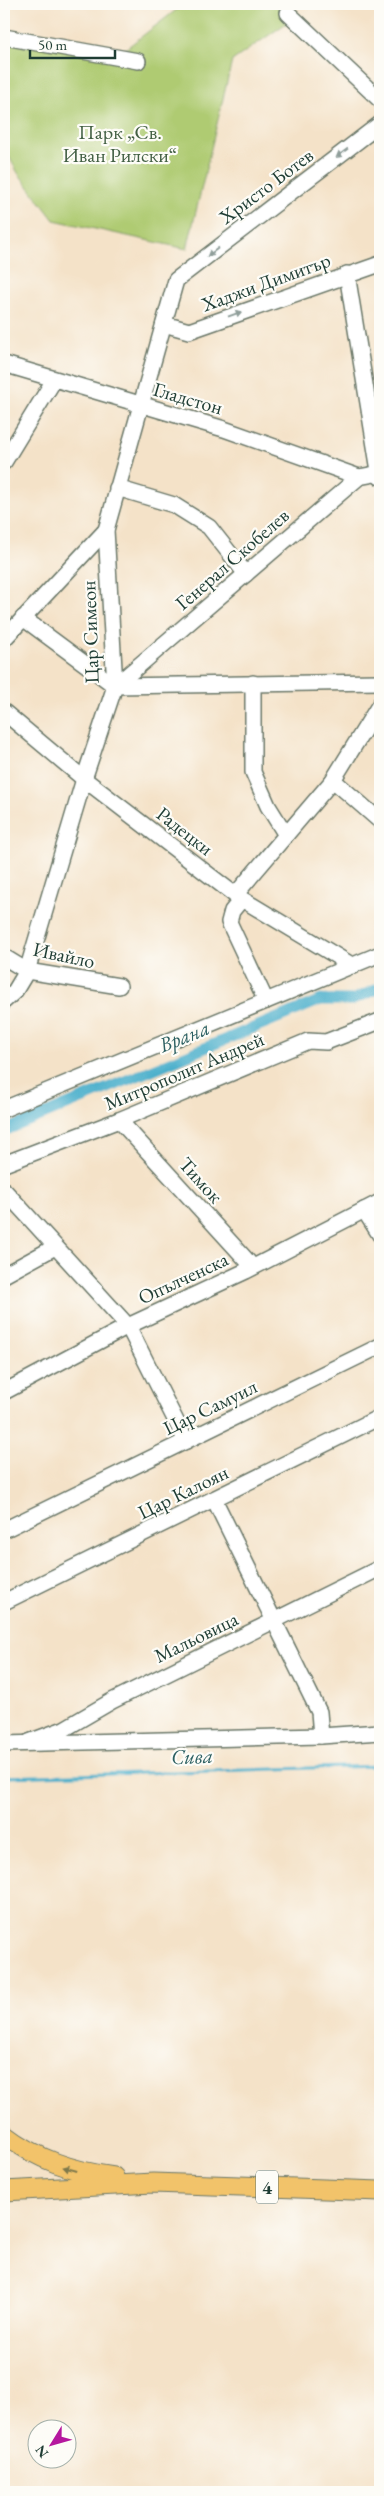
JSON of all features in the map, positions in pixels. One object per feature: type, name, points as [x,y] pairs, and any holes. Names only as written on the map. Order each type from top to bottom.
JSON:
[{"type":"main road","points":[[4,2134],[29,2152],[61,2166],[81,2172],[153,2183]]},
{"type":"main road","name":"4","points":[[4,2191],[153,2183],[380,2191]]},
{"type":"street","points":[[288,13],[380,100]]},
{"type":"street","points":[[4,38],[138,61]]},
{"type":"street","name":"Христо Ботев","points":[[176,280],[380,124]]},
{"type":"street","name":"Хаджи Димитър","points":[[164,324],[189,331],[380,264]]},
{"type":"street","points":[[347,274],[380,474],[359,477]]},
{"type":"street","name":"Цар Симеон","points":[[4,1001],[15,991],[27,970],[84,779],[115,686],[106,530],[176,280]]},
{"type":"street","name":"Гладстон","points":[[4,364],[224,429],[359,477]]},
{"type":"street","points":[[4,462],[54,380]]},
{"type":"street","name":"Генерал Скобелев","points":[[115,686],[359,477]]},
{"type":"street","points":[[117,488],[174,505],[209,527],[246,574]]},
{"type":"street","points":[[4,639],[106,530]]},
{"type":"street","points":[[23,618],[115,686],[380,682]]},
{"type":"street","points":[[252,683],[253,772],[268,806],[286,835]]},
{"type":"street","points":[[266,1001],[229,922],[232,911],[238,898],[286,835],[333,780],[380,704]]},
{"type":"street","name":"Радецки","points":[[4,712],[84,779],[238,898],[353,966]]},
{"type":"street","points":[[333,780],[380,822]]},
{"type":"street","name":"Митрополит Андрей","points":[[4,1109],[380,954]]},
{"type":"street","name":"Ивайло","points":[[4,957],[27,970],[119,986]]},
{"type":"street","name":"Митрополит Андрей","points":[[4,1164],[119,1120],[308,1041],[326,1042],[380,1022]]},
{"type":"street","name":"Тимок","points":[[119,1120],[253,1268]]},
{"type":"street","points":[[4,1190],[128,1326],[186,1441]]},
{"type":"street","name":"Опълченска","points":[[4,1392],[128,1326],[253,1268],[380,1202]]},
{"type":"street","points":[[364,1210],[380,1235]]},
{"type":"street","points":[[4,1275],[55,1247]]},
{"type":"street","name":"Цар Самуил","points":[[4,1530],[380,1346]]},
{"type":"street","name":"Цар Калоян","points":[[4,1602],[380,1417]]},
{"type":"street","points":[[214,1499],[319,1712],[321,1736]]},
{"type":"street","name":"Мальовица","points":[[29,1742],[64,1729],[112,1702],[380,1568]]},
{"type":"street","points":[[4,1744],[321,1736],[380,1732]]},
{"type":"green space","name":"Парк „Св. Иван Рилски“","points":[[184,4],[289,4],[298,15],[232,61],[187,249],[54,220],[18,173],[4,148],[4,33],[120,53]]},
{"type":"waterway","name":"Врана","points":[[4,1131],[321,1000],[352,1000],[380,988]]},
{"type":"waterway","name":"Сива","points":[[4,1777],[380,1766]]}]
